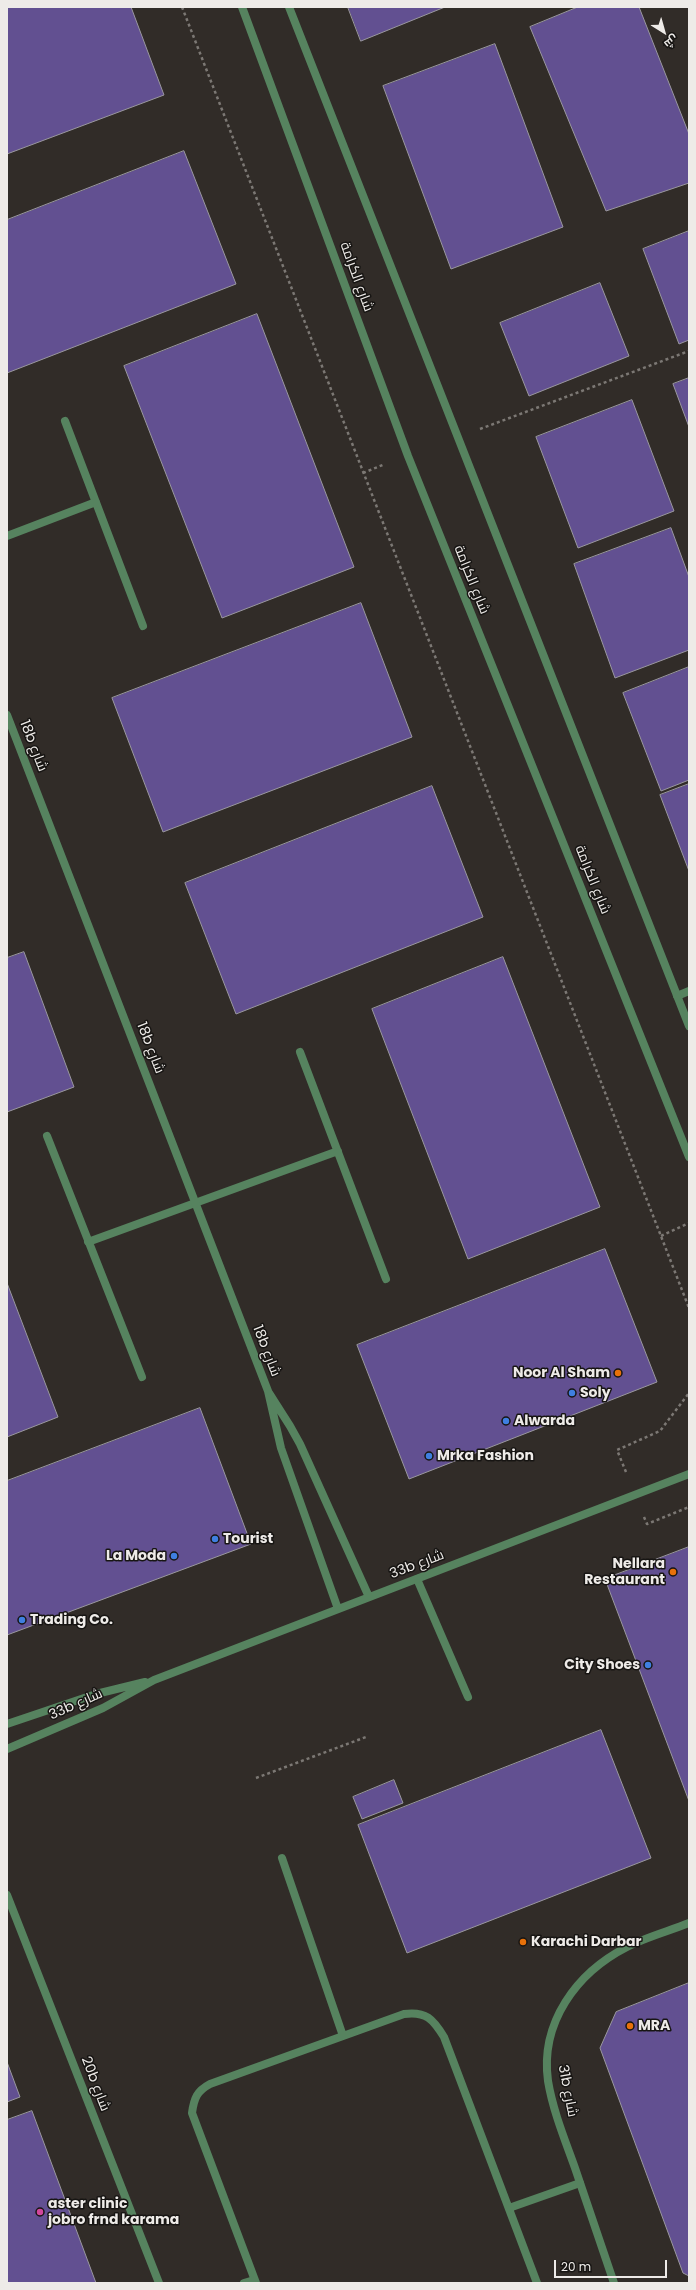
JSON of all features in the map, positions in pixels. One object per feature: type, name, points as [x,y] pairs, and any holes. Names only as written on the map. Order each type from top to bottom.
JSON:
[{"type":"street","name":"شارع الكرامة","points":[[242,7],[408,456],[689,1157]]},
{"type":"street","points":[[289,7],[460,437],[689,1026]]},
{"type":"street","points":[[65,421],[143,626]]},
{"type":"street","points":[[7,536],[96,502]]},
{"type":"street","name":"18b شارع","points":[[7,715],[268,1391],[281,1448],[338,1609]]},
{"type":"street","points":[[677,996],[689,991]]},
{"type":"street","points":[[300,1052],[386,1279]]},
{"type":"street","points":[[47,1136],[142,1377]]},
{"type":"street","points":[[88,1242],[338,1151]]},
{"type":"street","name":"18b شارع","points":[[268,1391],[294,1432],[369,1597]]},
{"type":"street","name":"33b شارع","points":[[7,1724],[96,1694],[154,1680],[689,1474]]},
{"type":"street","points":[[417,1579],[468,1697]]},
{"type":"street","name":"33b شارع","points":[[7,1749],[96,1712],[154,1680]]},
{"type":"street","points":[[282,1858],[343,2036]]},
{"type":"street","name":"20b شارع","points":[[7,1895],[159,2283]]},
{"type":"street","name":"31b شارع","points":[[614,2283],[556,2115],[548,2082],[547,2050],[556,2018],[572,1990],[599,1965],[627,1947],[689,1923]]},
{"type":"street","points":[[244,2283],[255,2281],[192,2113],[193,2100],[200,2090],[210,2084],[404,2014],[417,2012],[429,2017],[444,2037],[537,2283]]},
{"type":"street","points":[[509,2208],[580,2183]]},
{"type":"path","points":[[182,7],[689,1308]]},
{"type":"path","points":[[460,437],[689,351]]},
{"type":"path","points":[[363,473],[408,456]]},
{"type":"path","points":[[661,1236],[689,1223]]},
{"type":"path","points":[[256,1778],[366,1737]]},
{"type":"building","points":[[7,7],[131,7],[164,95],[7,154]]},
{"type":"building","points":[[348,7],[445,7],[361,41]]},
{"type":"building","points":[[578,7],[639,7],[689,134],[689,183],[606,211],[530,27]]},
{"type":"building","points":[[495,44],[563,227],[451,269],[383,86]]},
{"type":"building","points":[[184,151],[236,284],[7,373],[7,220]]},
{"type":"building","points":[[689,231],[689,340],[679,344],[643,249]]},
{"type":"building","points":[[600,283],[629,356],[529,396],[500,323]]},
{"type":"building","points":[[257,314],[354,567],[222,618],[124,366]]},
{"type":"building","points":[[689,378],[689,427],[673,384]]},
{"type":"building","points":[[632,400],[674,511],[578,548],[536,437]]},
{"type":"building","points":[[671,528],[689,577],[689,650],[615,678],[574,564]]},
{"type":"building","points":[[361,603],[412,737],[163,832],[112,698]]},
{"type":"building","points":[[689,667],[689,780],[661,791],[623,693]]},
{"type":"building","points":[[689,784],[689,871],[660,795]]},
{"type":"building","points":[[432,786],[483,917],[236,1014],[185,883]]},
{"type":"building","points":[[24,952],[74,1087],[7,1112],[7,958]]},
{"type":"building","points":[[503,957],[600,1207],[468,1259],[372,1009]]},
{"type":"building","points":[[605,1249],[657,1382],[409,1479],[357,1345]]},
{"type":"building","points":[[7,1283],[58,1417],[7,1437]]},
{"type":"building","points":[[200,1408],[251,1544],[7,1635],[7,1481]]},
{"type":"building","points":[[689,1547],[689,1801],[605,1579]]},
{"type":"building","points":[[601,1730],[651,1858],[407,1953],[358,1825]]},
{"type":"building","points":[[394,1780],[403,1803],[362,1819],[353,1797]]},
{"type":"building","points":[[689,1983],[689,2276],[683,2273],[600,2048],[616,2012]]},
{"type":"building","points":[[7,2062],[20,2097],[7,2102]]},
{"type":"building","points":[[32,2111],[96,2283],[7,2283],[7,2120]]},
{"type":"place","name":"Noor Al Sham","points":[[618,1373]]},
{"type":"place","name":"Soly","points":[[572,1393]]},
{"type":"place","name":"Alwarda","points":[[506,1421]]},
{"type":"place","name":"Mrka Fashion","points":[[429,1456]]},
{"type":"place","name":"Tourist","points":[[215,1539]]},
{"type":"place","name":"La Moda","points":[[174,1556]]},
{"type":"place","name":"Nellara Restaurant","points":[[673,1572]]},
{"type":"place","name":"Trading Co.","points":[[22,1620]]},
{"type":"place","name":"City Shoes","points":[[648,1665]]},
{"type":"place","name":"Karachi Darbar","points":[[523,1942]]},
{"type":"place","name":"MRA","points":[[630,2026]]},
{"type":"place","name":"aster clinic jobro frnd karama","points":[[40,2212]]}]
